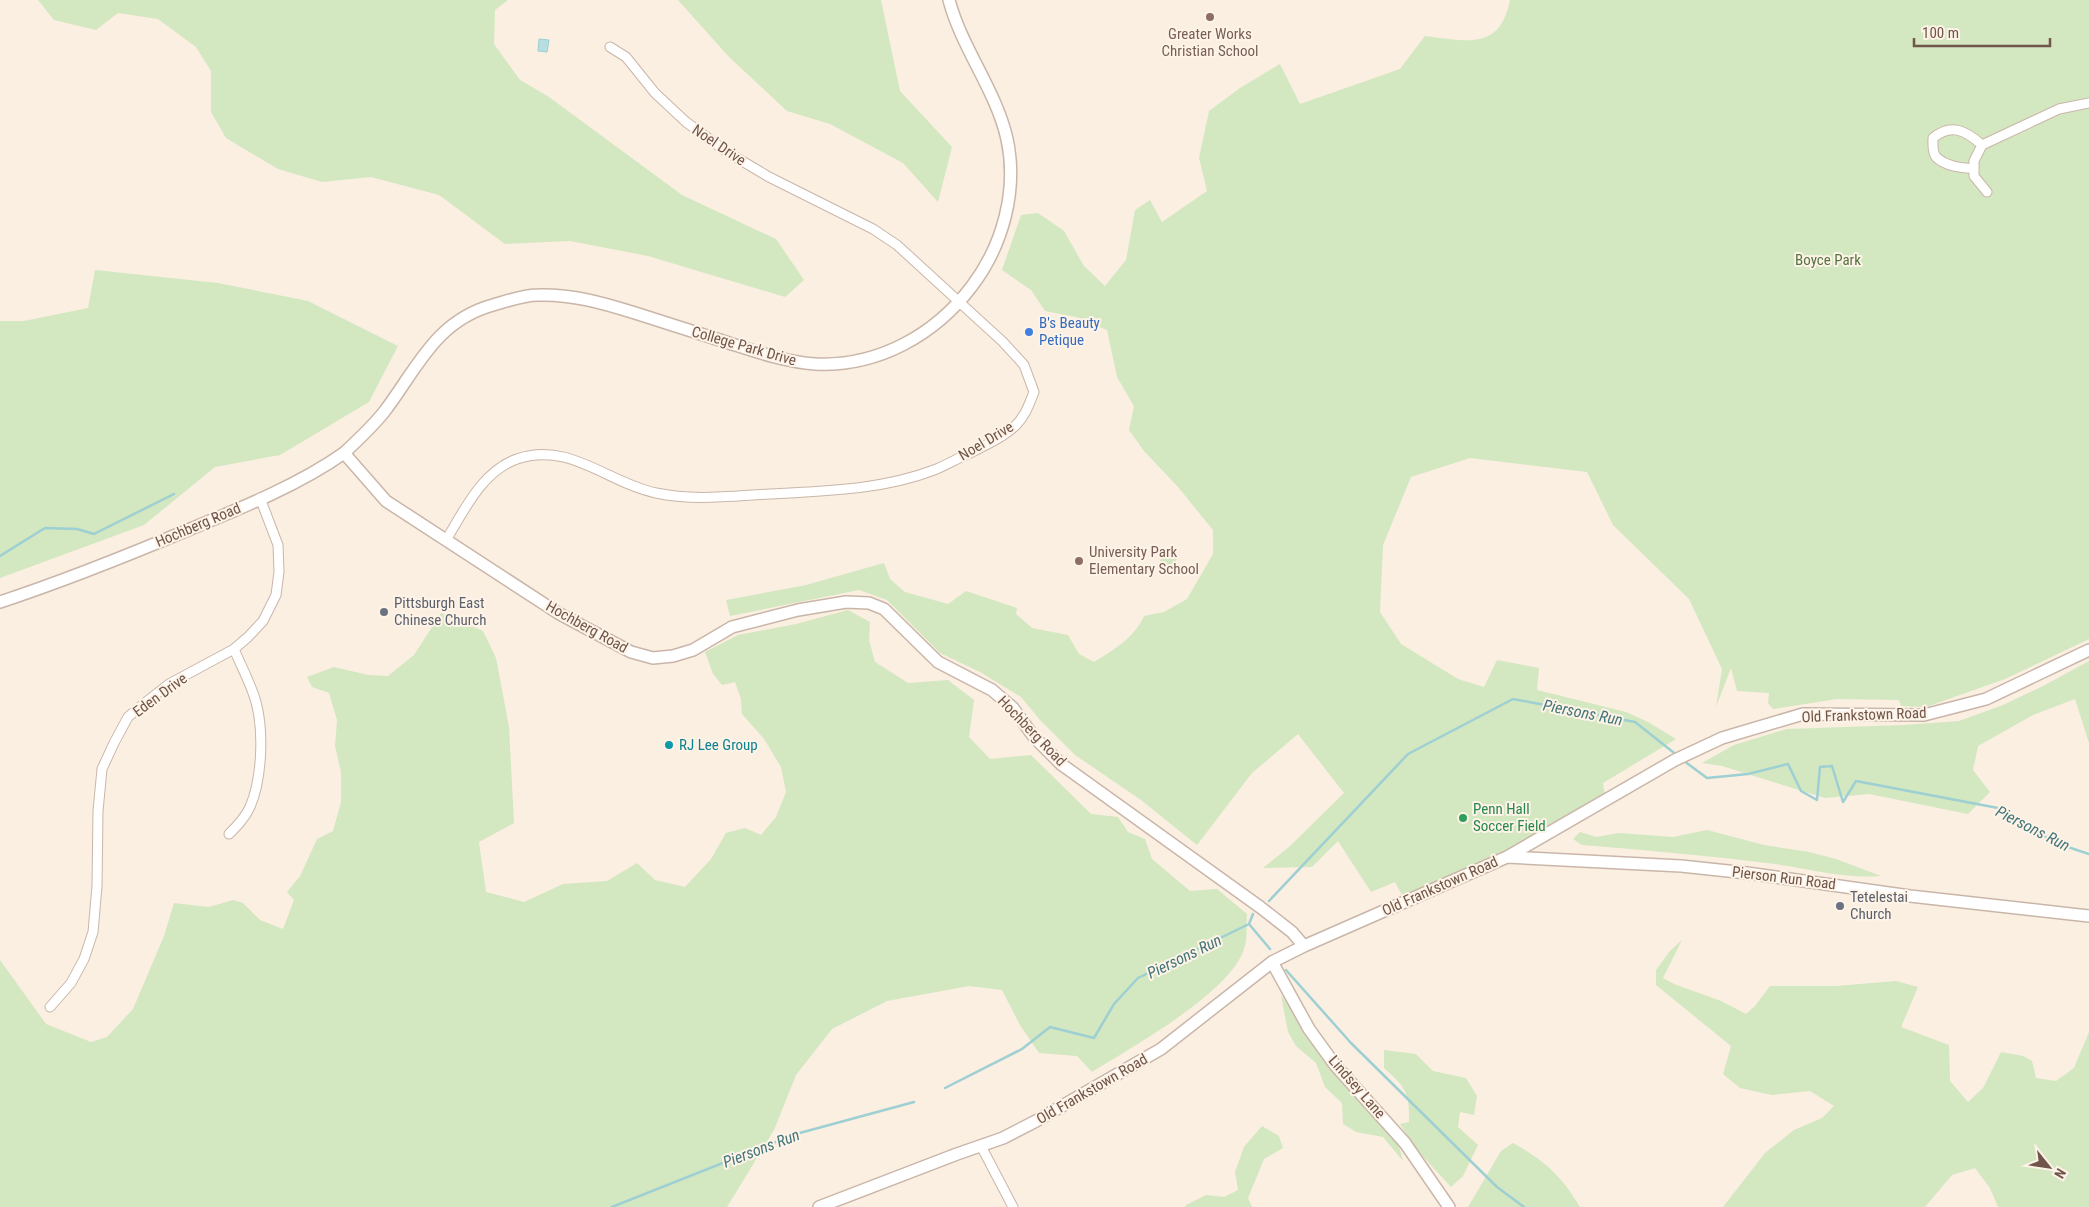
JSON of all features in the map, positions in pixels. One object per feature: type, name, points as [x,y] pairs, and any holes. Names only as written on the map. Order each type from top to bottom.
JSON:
[{"type":"street","name":"College Park Drive","points":[[344,453],[361,438],[385,410],[429,346],[457,323],[474,313],[497,304],[535,295],[581,298],[776,357],[800,362],[829,364],[866,359],[899,347],[933,327],[959,303],[984,271],[1000,238],[1008,204],[1010,164],[1007,139],[999,114],[957,26],[949,0]]},
{"type":"street","name":"Noel Drive","points":[[446,540],[470,500],[498,468],[517,459],[533,455],[570,457],[608,475],[654,493],[684,498],[842,489],[904,479],[934,470],[982,447],[1016,425],[1027,411],[1034,392],[1024,365],[1003,342],[896,246],[873,229],[769,177],[727,152],[686,122],[655,93],[626,57],[610,48]]},
{"type":"street","points":[[1987,192],[1974,176],[1974,161],[1982,145],[2059,109],[2089,104]]},
{"type":"street","points":[[1974,168],[1964,169],[1936,157],[1932,148],[1933,138],[1948,128],[1958,130],[1982,145]]},
{"type":"street","name":"Hochberg Road","points":[[0,602],[143,549],[313,473],[344,453],[386,500],[558,613],[631,652],[653,658],[673,656],[693,650],[732,627],[798,610],[846,602],[869,603],[884,609],[938,662],[992,690],[1013,708],[1034,737],[1061,764],[1260,907],[1292,932],[1304,946]]},
{"type":"street","name":"Eden Drive","points":[[50,1007],[71,983],[84,959],[93,932],[97,886],[98,812],[102,770],[128,717],[169,684],[234,649],[263,621],[276,595],[279,572],[278,545],[260,498]]},
{"type":"street","points":[[229,834],[239,824],[250,807],[260,765],[260,734],[256,702],[234,649]]},
{"type":"street","name":"Old Frankstown Road","points":[[819,1207],[1003,1138],[1036,1121],[1161,1049],[1272,962],[1304,946],[1507,857],[1680,757],[1722,738],[1803,714],[1924,715],[1933,713],[1986,699],[2089,650]]},
{"type":"street","name":"Pierson Run Road","points":[[1507,857],[1681,866],[1747,873],[1910,896],[2089,916]]},
{"type":"street","name":"Lindsey Lane","points":[[1272,962],[1308,1029],[1335,1064],[1405,1143],[1449,1207]]},
{"type":"street","points":[[981,1146],[1013,1207]]},
{"type":"green space","points":[[38,0],[508,0],[495,10],[494,44],[520,80],[549,97],[682,195],[776,239],[804,280],[785,297],[648,256],[570,241],[505,244],[439,195],[371,177],[322,182],[278,169],[226,138],[211,112],[211,71],[196,47],[158,19],[118,13],[96,30],[54,20]]},
{"type":"green space","points":[[678,0],[881,0],[900,91],[952,147],[938,202],[903,163],[830,124],[787,111],[729,57]]},
{"type":"green space","name":"Boyce Park","points":[[1510,0],[2089,0],[2089,639],[2005,679],[1926,707],[1901,706],[1899,700],[1837,699],[1773,709],[1768,703],[1769,693],[1737,691],[1731,668],[1716,707],[1722,669],[1689,599],[1613,525],[1587,472],[1470,458],[1411,477],[1383,545],[1380,612],[1401,644],[1458,679],[1484,687],[1497,660],[1539,668],[1537,690],[1626,712],[1648,722],[1676,739],[1603,783],[1605,796],[1506,852],[1403,897],[1395,882],[1371,892],[1338,841],[1312,867],[1263,868],[1289,847],[1344,793],[1298,734],[1252,773],[1197,845],[1141,800],[1075,755],[1040,720],[1021,697],[980,672],[940,653],[887,600],[859,590],[730,616],[726,600],[806,585],[884,563],[890,579],[905,592],[948,604],[966,591],[1017,608],[1016,614],[1032,628],[1068,635],[1079,654],[1094,662],[1129,637],[1144,616],[1164,612],[1187,599],[1213,554],[1213,530],[1178,487],[1144,451],[1129,430],[1134,406],[1117,377],[1107,330],[1076,317],[1045,311],[1031,290],[1002,270],[1021,215],[1038,213],[1064,231],[1084,266],[1105,286],[1126,260],[1135,210],[1150,200],[1162,222],[1207,191],[1199,158],[1209,111],[1240,88],[1280,64],[1300,104],[1400,69],[1425,36],[1468,40],[1480,39],[1490,35],[1498,28],[1505,16]]},
{"type":"green space","points":[[95,270],[218,283],[308,301],[398,346],[369,402],[280,455],[215,467],[144,525],[0,578],[0,321],[24,321],[88,308]]},
{"type":"green space","points":[[1164,552],[1177,558],[1170,574],[1157,568]]},
{"type":"green space","points":[[848,610],[870,622],[869,640],[875,662],[908,683],[948,680],[974,700],[969,737],[990,759],[1031,755],[1091,814],[1118,817],[1128,832],[1145,839],[1152,859],[1190,891],[1217,889],[1247,914],[1244,949],[1235,966],[1220,983],[1178,1018],[1092,1072],[1077,1056],[1039,1053],[1020,1025],[1002,990],[969,986],[887,1001],[832,1029],[796,1075],[774,1130],[727,1207],[0,1207],[0,960],[46,1024],[91,1042],[107,1037],[133,1009],[164,936],[174,903],[209,907],[233,900],[243,903],[260,920],[283,929],[294,900],[287,892],[300,876],[317,839],[333,831],[341,802],[341,772],[335,746],[337,720],[329,693],[312,687],[307,677],[334,667],[368,675],[388,676],[414,655],[441,613],[483,631],[496,658],[509,727],[514,823],[479,842],[486,892],[524,902],[563,884],[607,881],[637,863],[655,880],[685,887],[711,859],[726,833],[745,828],[761,835],[776,817],[786,792],[781,767],[764,739],[742,714],[741,699],[735,682],[722,685],[713,674],[705,652],[738,635],[796,624]]},
{"type":"green space","points":[[2089,661],[2089,743],[2075,699],[2033,715],[1978,746],[1973,770],[1990,792],[1968,814],[1869,794],[1825,798],[1722,766],[1702,763],[1734,745],[1787,729],[1959,721],[2003,705]]},
{"type":"green space","points":[[1707,830],[1764,845],[1809,852],[1836,859],[1881,876],[1841,875],[1751,861],[1582,845],[1573,839],[1580,832],[1596,837],[1619,833],[1673,837]]},
{"type":"green space","points":[[1682,940],[1663,978],[1674,984],[1721,1001],[1746,1014],[1755,1006],[1770,986],[1836,986],[1896,981],[1918,987],[1901,1027],[1949,1045],[1950,1081],[1968,1102],[1983,1088],[2001,1052],[2023,1056],[2032,1061],[2036,1078],[2056,1081],[2074,1068],[2089,1032],[2089,1207],[1998,1207],[1990,1188],[1975,1168],[1952,1175],[1925,1207],[1723,1207],[1765,1153],[1794,1130],[1822,1118],[1834,1106],[1810,1091],[1772,1095],[1740,1088],[1723,1074],[1731,1046],[1656,985],[1656,970],[1670,951]]},
{"type":"green space","points":[[1281,995],[1295,1014],[1311,1042],[1330,1067],[1398,1142],[1403,1161],[1383,1137],[1356,1132],[1343,1124],[1342,1103],[1325,1087],[1316,1063],[1296,1046],[1288,1032]]},
{"type":"green space","points":[[1384,1050],[1416,1054],[1433,1071],[1466,1078],[1477,1096],[1474,1115],[1460,1112],[1458,1127],[1478,1145],[1463,1176],[1451,1187],[1416,1149],[1400,1124],[1409,1122],[1407,1097],[1397,1080],[1384,1068]]},
{"type":"green space","points":[[1262,1126],[1279,1136],[1283,1148],[1264,1159],[1248,1198],[1252,1207],[1185,1207],[1206,1195],[1224,1197],[1238,1190],[1235,1172],[1244,1147]]},
{"type":"green space","points":[[1513,1143],[1534,1156],[1559,1177],[1580,1207],[1468,1207],[1501,1151]]},
{"type":"water","points":[[539,39],[549,40],[547,52],[538,51]]},
{"type":"waterway","points":[[0,556],[45,528],[77,529],[94,534],[174,494]]},
{"type":"waterway","name":"Piersons Run","points":[[1269,901],[1408,754],[1513,699],[1635,722],[1678,756]]},
{"type":"waterway","name":"Piersons Run","points":[[1684,761],[1707,778],[1748,774],[1788,764],[1801,791],[1817,800],[1820,767],[1832,766],[1843,802],[1856,781],[1998,808],[2056,843],[2089,854]]},
{"type":"waterway","name":"Piersons Run","points":[[945,1088],[1022,1049],[1050,1027],[1094,1038],[1114,1004],[1138,978],[1249,924],[1253,914]]},
{"type":"waterway","points":[[1249,924],[1270,949]]},
{"type":"waterway","points":[[1286,970],[1351,1043],[1497,1187],[1524,1207]]},
{"type":"waterway","name":"Piersons Run","points":[[612,1207],[796,1134],[914,1102]]},
{"type":"place","name":"Greater Works Christian School","points":[[1210,17]]},
{"type":"place","name":"B's Beauty Petique","points":[[1029,332]]},
{"type":"place","name":"University Park Elementary School","points":[[1079,561]]},
{"type":"place","name":"Pittsburgh East Chinese Church","points":[[384,612]]},
{"type":"place","name":"RJ Lee Group","points":[[669,745]]},
{"type":"place","name":"Penn Hall Soccer Field","points":[[1463,818]]},
{"type":"place","name":"Tetelestai Church","points":[[1840,906]]}]
